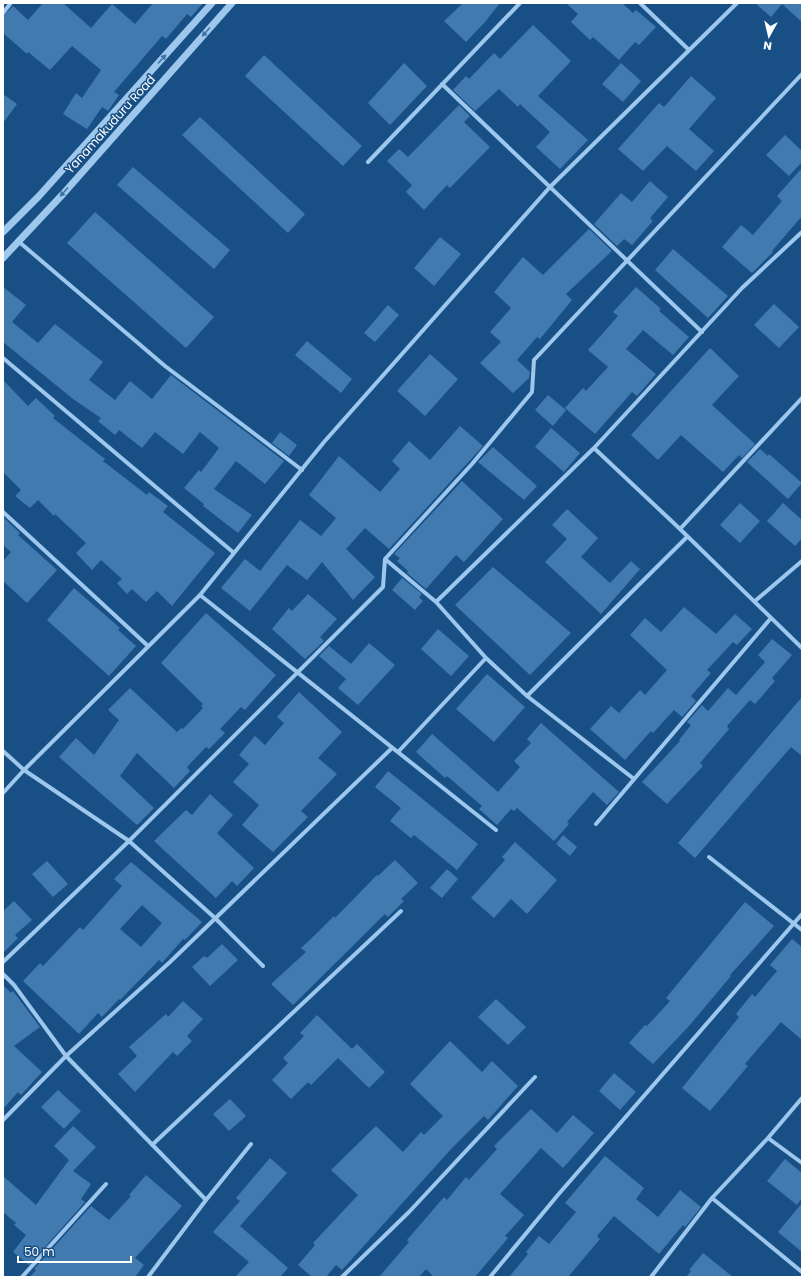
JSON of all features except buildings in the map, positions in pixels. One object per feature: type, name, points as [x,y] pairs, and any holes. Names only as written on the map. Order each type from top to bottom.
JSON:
[{"type":"street","name":"Yanamakuduru Road","points":[[3,232],[39,196],[212,3]]},
{"type":"street","name":"Yanamakuduru Road","points":[[3,258],[63,194],[232,3]]},
{"type":"street","points":[[368,162],[520,3]]},
{"type":"street","points":[[640,3],[689,50]]},
{"type":"street","points":[[3,793],[24,770],[200,595],[324,442],[550,187],[737,3]]},
{"type":"street","points":[[3,13],[10,4]]},
{"type":"street","points":[[3,962],[129,841],[383,587],[385,559],[472,464],[532,392],[534,360],[626,260],[802,74]]},
{"type":"street","points":[[442,84],[702,332]]},
{"type":"street","points":[[436,602],[594,448],[742,288],[802,232]]},
{"type":"street","points":[[18,241],[165,366],[302,470]]},
{"type":"street","points":[[3,358],[234,553]]},
{"type":"street","points":[[680,528],[802,398]]},
{"type":"street","points":[[594,448],[680,528],[687,537],[802,648]]},
{"type":"street","points":[[3,512],[148,646]]},
{"type":"street","points":[[527,696],[687,537]]},
{"type":"street","points":[[385,559],[436,602],[486,658],[527,696],[634,779]]},
{"type":"street","points":[[755,601],[802,560]]},
{"type":"street","points":[[200,595],[496,830]]},
{"type":"street","points":[[596,824],[770,618]]},
{"type":"street","points":[[398,752],[486,658]]},
{"type":"street","points":[[3,1120],[66,1056],[216,918],[392,748]]},
{"type":"street","points":[[3,751],[24,770],[129,841],[216,918],[263,966]]},
{"type":"street","points":[[709,857],[802,930]]},
{"type":"street","points":[[152,1145],[401,911]]},
{"type":"street","points":[[492,1277],[557,1196],[802,914]]},
{"type":"street","points":[[3,974],[14,985],[66,1056],[206,1200]]},
{"type":"street","points":[[342,1277],[409,1212],[535,1077]]},
{"type":"street","points":[[652,1277],[712,1198],[768,1138],[802,1098]]},
{"type":"street","points":[[768,1138],[802,1163]]},
{"type":"street","points":[[148,1277],[206,1200],[251,1144]]},
{"type":"street","points":[[22,1277],[106,1184]]},
{"type":"street","points":[[712,1198],[802,1272]]}]
